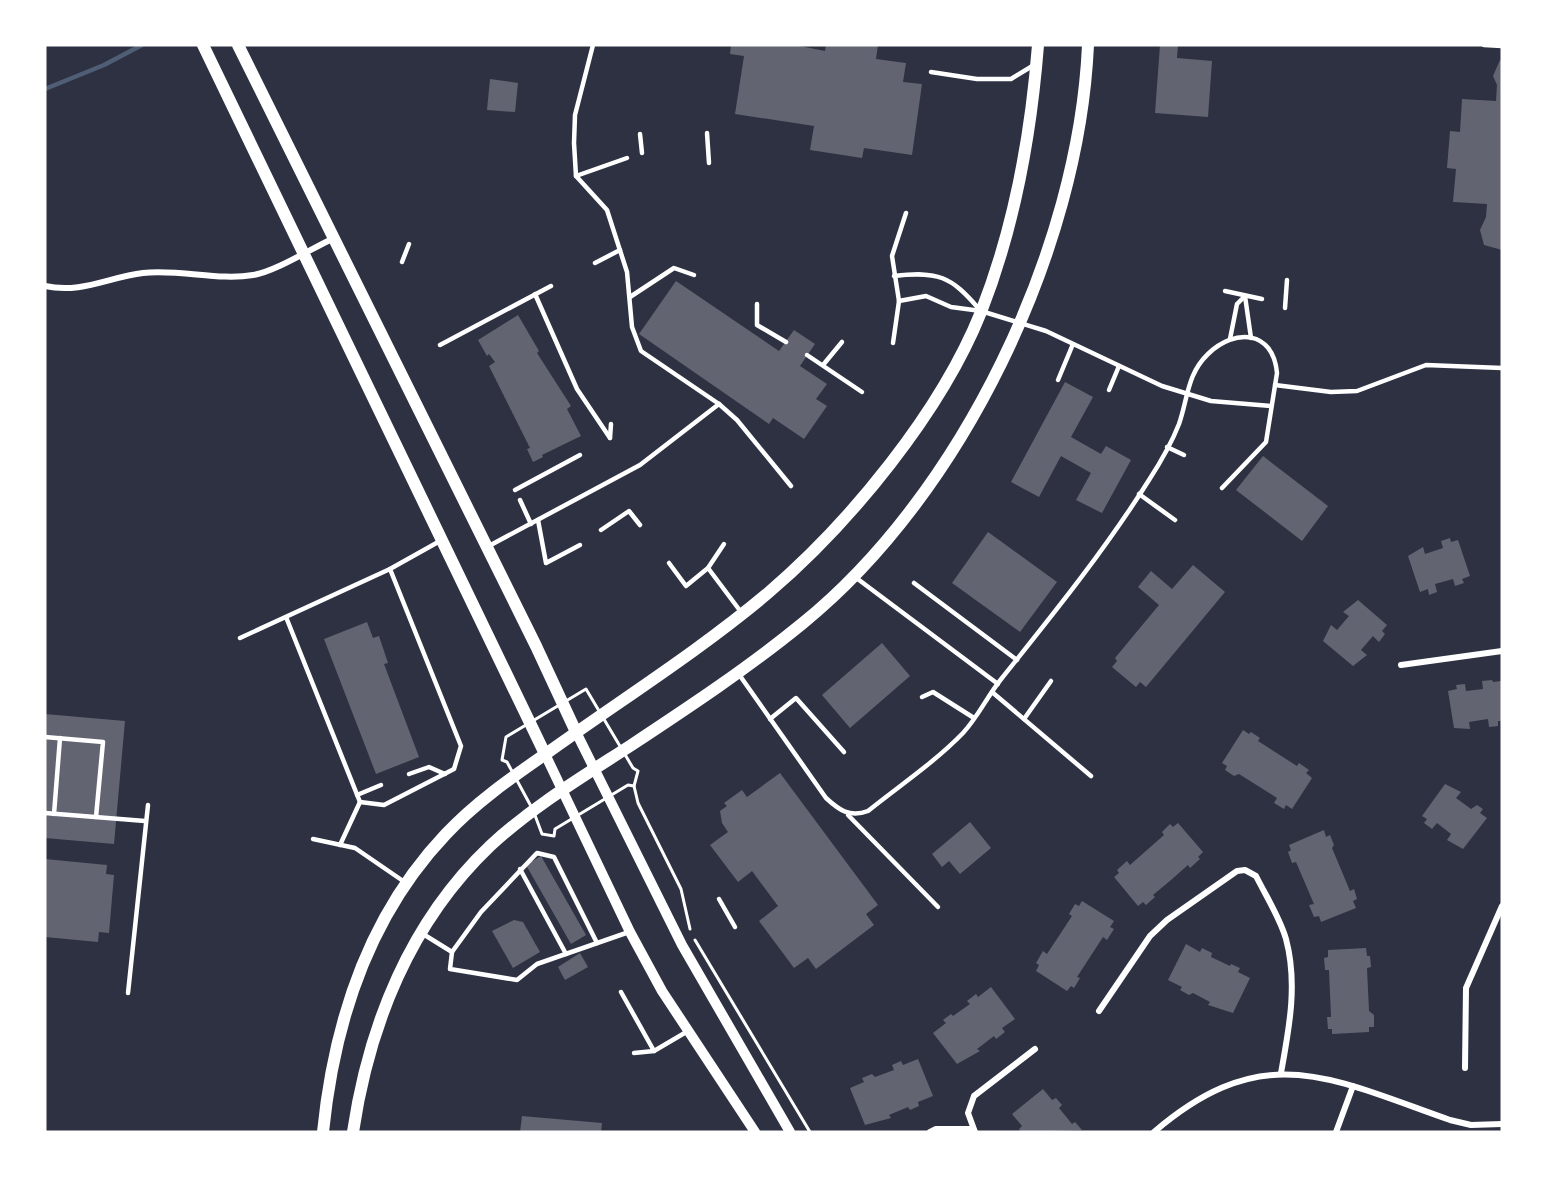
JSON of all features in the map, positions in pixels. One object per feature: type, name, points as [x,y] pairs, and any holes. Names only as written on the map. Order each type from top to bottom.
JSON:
[{"type":"main road","points":[[203,45],[440,541],[545,754]]},
{"type":"main road","points":[[323,1132],[337,1046],[350,994],[370,947],[407,883],[445,835],[514,775],[742,614],[832,533],[902,447],[939,396],[981,311],[1006,230],[1026,148],[1038,45]]},
{"type":"main road","points":[[353,1132],[360,1086],[373,1034],[394,981],[420,933],[453,887],[489,847],[533,810],[738,673],[806,621],[853,576],[889,537],[956,447],[1020,322],[1044,258],[1064,190],[1084,96],[1088,45]]},
{"type":"main road","points":[[239,47],[332,239],[488,547],[576,732]]},
{"type":"street","points":[[45,286],[61,290],[91,287],[141,274],[180,271],[234,277],[255,275],[332,239]]},
{"type":"street","points":[[1401,665],[1502,651]]},
{"type":"street","points":[[576,732],[682,945],[790,1132]]},
{"type":"street","points":[[545,754],[630,932],[688,1031],[755,1132]]},
{"type":"street","points":[[1099,1011],[1150,936],[1167,920],[1237,871],[1251,872],[1256,876],[1285,937],[1289,954],[1292,1015],[1281,1073]]},
{"type":"street","points":[[1465,1068],[1466,988],[1502,906]]},
{"type":"street","points":[[930,1132],[936,1129],[974,1130],[968,1113],[974,1096],[1035,1049]]},
{"type":"street","points":[[1155,1132],[1204,1095],[1240,1079],[1281,1073],[1317,1076],[1353,1086],[1450,1120],[1494,1129],[1502,1124]]},
{"type":"street","points":[[1336,1132],[1353,1086]]},
{"type":"lane","points":[[593,45],[575,115],[573,143],[576,176],[607,210],[627,272],[632,327],[641,351],[719,404],[737,420],[792,486]]},
{"type":"lane","points":[[1484,45],[1502,46]]},
{"type":"lane","points":[[931,72],[977,79],[1011,79],[1036,63]]},
{"type":"lane","points":[[707,133],[709,163]]},
{"type":"lane","points":[[640,134],[642,153]]},
{"type":"lane","points":[[576,176],[627,158]]},
{"type":"lane","points":[[893,343],[899,301],[894,276],[893,251],[906,213]]},
{"type":"lane","points":[[402,262],[409,244]]},
{"type":"lane","points":[[595,262],[620,250]]},
{"type":"lane","points":[[630,297],[674,268],[694,275]]},
{"type":"lane","points":[[894,276],[922,274],[959,284],[981,311]]},
{"type":"lane","points":[[1285,308],[1287,280]]},
{"type":"lane","points":[[440,345],[551,286]]},
{"type":"lane","points":[[1225,291],[1262,299]]},
{"type":"lane","points":[[535,294],[577,389],[610,438],[611,424]]},
{"type":"lane","points":[[899,301],[926,296],[951,307],[981,311],[1020,322],[1162,386],[1211,401],[1271,406]]},
{"type":"lane","points":[[1245,296],[1248,305],[1247,324],[1251,338]]},
{"type":"lane","points":[[1230,339],[1237,304],[1245,296]]},
{"type":"lane","points":[[757,304],[757,325],[786,342]]},
{"type":"lane","points":[[846,813],[853,815],[868,811],[963,733],[998,684],[1063,604],[1139,494],[1178,425],[1189,381],[1199,363],[1218,346],[1230,339],[1251,338],[1266,345],[1272,353],[1277,373],[1266,442],[1222,488]]},
{"type":"lane","points":[[823,366],[842,342]]},
{"type":"lane","points":[[1058,380],[1073,344]]},
{"type":"lane","points":[[807,355],[862,392]]},
{"type":"lane","points":[[1275,385],[1330,392],[1357,391],[1426,365],[1502,368]]},
{"type":"lane","points":[[1109,390],[1119,366]]},
{"type":"lane","points":[[488,547],[640,465],[719,404]]},
{"type":"lane","points":[[1167,447],[1184,455]]},
{"type":"lane","points":[[515,489],[580,455]]},
{"type":"lane","points":[[1139,494],[1175,520]]},
{"type":"lane","points":[[520,500],[531,524]]},
{"type":"lane","points":[[601,530],[629,511],[640,525]]},
{"type":"lane","points":[[538,520],[546,563],[580,545]]},
{"type":"lane","points":[[240,638],[390,569],[440,541]]},
{"type":"lane","points":[[669,563],[686,586],[708,568],[724,544]]},
{"type":"lane","points":[[708,568],[742,614]]},
{"type":"lane","points":[[360,802],[384,805],[445,774],[454,769],[461,746],[390,569]]},
{"type":"lane","points":[[853,576],[998,684]]},
{"type":"lane","points":[[914,583],[1017,660]]},
{"type":"lane","points":[[286,617],[360,802],[339,845]]},
{"type":"lane","points":[[738,673],[822,792],[846,813],[938,907]]},
{"type":"lane","points":[[1024,719],[1051,681]]},
{"type":"lane","points":[[922,698],[933,692],[974,718]]},
{"type":"lane","points":[[992,692],[1091,776]]},
{"type":"lane","points":[[770,719],[796,698],[844,752]]},
{"type":"lane","points":[[45,737],[103,742],[96,817]]},
{"type":"lane","points":[[54,814],[60,738]]},
{"type":"lane","points":[[409,774],[429,767],[445,774]]},
{"type":"lane","points":[[357,795],[381,785]]},
{"type":"lane","points":[[128,993],[148,805]]},
{"type":"lane","points":[[45,813],[146,821]]},
{"type":"lane","points":[[313,839],[356,848],[407,883]]},
{"type":"lane","points":[[597,943],[554,857],[537,853],[520,868],[481,912],[452,952],[450,969],[517,980],[537,964],[630,932]]},
{"type":"lane","points":[[520,868],[566,954]]},
{"type":"lane","points":[[719,898],[735,927]]},
{"type":"lane","points":[[420,933],[452,952]]},
{"type":"lane","points":[[621,992],[654,1051]]},
{"type":"lane","points":[[634,1053],[654,1051],[688,1031]]},
{"type":"path","points":[[634,786],[628,785],[555,829],[554,836],[542,834],[533,810],[507,762],[502,760],[506,737],[586,689],[622,751],[633,768],[638,771],[634,786],[638,803],[681,889],[691,933],[810,1132]]},
{"type":"building","points":[[731,45],[795,45],[825,51],[826,45],[878,45],[876,59],[906,63],[903,82],[922,84],[912,155],[864,148],[862,158],[810,150],[814,126],[735,114],[744,56],[730,54]]},
{"type":"building","points":[[1160,45],[1178,45],[1177,58],[1212,61],[1208,117],[1155,113]]},
{"type":"building","points":[[1500,60],[1502,61],[1502,250],[1484,245],[1480,230],[1486,217],[1487,204],[1453,202],[1456,169],[1447,168],[1450,131],[1460,132],[1462,99],[1496,101],[1497,85],[1493,76]]},
{"type":"building","points":[[490,79],[518,83],[515,112],[487,110]]},
{"type":"building","points":[[676,281],[779,351],[794,330],[815,344],[800,366],[827,384],[816,399],[827,406],[804,439],[773,418],[769,424],[639,334]]},
{"type":"building","points":[[518,315],[539,351],[537,353],[571,406],[567,409],[581,436],[542,455],[543,457],[533,462],[527,449],[530,448],[489,366],[495,362],[489,354],[487,356],[478,340]]},
{"type":"building","points":[[1065,382],[1093,397],[1071,437],[1101,454],[1106,446],[1131,460],[1102,513],[1076,500],[1091,473],[1061,456],[1039,497],[1011,482]]},
{"type":"building","points":[[1263,456],[1328,506],[1302,541],[1236,490]]},
{"type":"building","points":[[988,532],[1057,582],[1020,632],[952,583]]},
{"type":"building","points":[[1450,538],[1451,542],[1458,540],[1470,576],[1462,579],[1464,583],[1455,586],[1453,579],[1435,584],[1437,592],[1429,595],[1428,589],[1420,592],[1408,556],[1423,547],[1425,554],[1443,548],[1441,541]]},
{"type":"building","points":[[1193,565],[1225,592],[1146,687],[1140,682],[1136,687],[1112,667],[1117,661],[1115,658],[1159,605],[1138,587],[1151,571],[1172,589]]},
{"type":"building","points":[[1358,600],[1387,625],[1382,631],[1385,634],[1379,642],[1373,636],[1361,650],[1367,655],[1353,666],[1323,641],[1331,625],[1337,630],[1349,616],[1343,612]]},
{"type":"building","points":[[367,622],[373,638],[379,636],[388,663],[384,664],[419,757],[376,774],[324,639]]},
{"type":"building","points":[[882,643],[910,676],[850,728],[822,695]]},
{"type":"building","points":[[1492,680],[1493,682],[1501,681],[1502,721],[1498,721],[1498,726],[1489,727],[1488,719],[1469,722],[1470,729],[1454,728],[1448,691],[1457,689],[1456,685],[1465,684],[1466,691],[1483,689],[1482,681]]},
{"type":"building","points":[[45,714],[125,721],[114,844],[45,838]]},
{"type":"building","points":[[1243,730],[1260,738],[1258,741],[1297,766],[1299,763],[1309,770],[1306,773],[1312,778],[1292,809],[1286,805],[1284,809],[1274,803],[1277,798],[1239,774],[1234,776],[1225,770],[1227,766],[1222,763]]},
{"type":"building","points":[[780,773],[878,905],[866,914],[874,925],[816,969],[808,958],[794,968],[759,921],[778,906],[752,871],[738,882],[710,845],[728,832],[722,823],[720,811],[727,806],[724,803],[742,790],[747,797]]},
{"type":"building","points":[[1445,784],[1461,792],[1456,798],[1471,809],[1477,805],[1483,809],[1480,813],[1487,818],[1463,849],[1447,840],[1451,834],[1437,823],[1432,829],[1424,823],[1427,819],[1422,816]]},
{"type":"building","points":[[970,822],[991,848],[960,874],[949,861],[942,867],[932,854]]},
{"type":"building","points":[[1178,823],[1203,852],[1198,857],[1200,859],[1190,868],[1188,865],[1153,895],[1155,897],[1146,905],[1143,902],[1138,906],[1114,877],[1119,873],[1117,870],[1127,861],[1130,865],[1164,835],[1162,832],[1170,824],[1173,827]]},
{"type":"building","points":[[1324,830],[1326,837],[1330,835],[1334,845],[1332,848],[1350,891],[1354,889],[1357,899],[1353,901],[1356,908],[1321,922],[1319,916],[1314,917],[1309,905],[1314,904],[1296,862],[1292,863],[1288,852],[1291,850],[1289,845]]},
{"type":"building","points":[[541,856],[586,935],[571,944],[526,865]]},
{"type":"building","points":[[45,859],[107,865],[106,874],[114,875],[109,933],[99,932],[98,942],[45,937]]},
{"type":"building","points":[[1082,901],[1114,921],[1110,927],[1114,929],[1107,940],[1103,937],[1077,977],[1080,978],[1074,988],[1071,986],[1067,991],[1036,971],[1039,965],[1036,963],[1043,951],[1047,954],[1072,916],[1069,914],[1075,904],[1079,906]]},
{"type":"building","points":[[514,920],[523,922],[540,952],[513,968],[492,931]]},
{"type":"building","points":[[1186,944],[1200,952],[1202,948],[1212,953],[1211,957],[1240,968],[1238,972],[1250,978],[1233,1013],[1208,1005],[1210,1002],[1193,993],[1189,995],[1180,990],[1182,987],[1168,980]]},
{"type":"building","points":[[1366,948],[1367,956],[1370,956],[1371,967],[1367,968],[1369,1011],[1374,1015],[1374,1027],[1369,1027],[1369,1032],[1332,1034],[1332,1029],[1328,1029],[1327,1017],[1331,1017],[1329,970],[1325,970],[1324,958],[1328,957],[1328,950]]},
{"type":"building","points":[[580,953],[588,967],[565,980],[558,967]]},
{"type":"building","points":[[991,987],[1015,1019],[1002,1028],[1005,1032],[996,1039],[994,1036],[977,1049],[980,1051],[957,1064],[933,1033],[946,1023],[943,1020],[970,1004],[967,1001],[976,994],[978,997]]},
{"type":"building","points":[[918,1059],[933,1096],[918,1102],[919,1106],[910,1110],[908,1107],[889,1115],[891,1118],[865,1125],[850,1088],[864,1082],[862,1078],[872,1074],[875,1077],[894,1070],[892,1065],[901,1061],[903,1065]]},
{"type":"building","points":[[1043,1089],[1052,1100],[1056,1098],[1062,1105],[1059,1108],[1072,1124],[1075,1122],[1082,1130],[1021,1132],[1019,1129],[1022,1126],[1012,1114]]},
{"type":"building","points":[[522,1116],[602,1123],[601,1132],[520,1132]]},
{"type":"waterway","points":[[45,89],[104,65],[142,45]]}]
